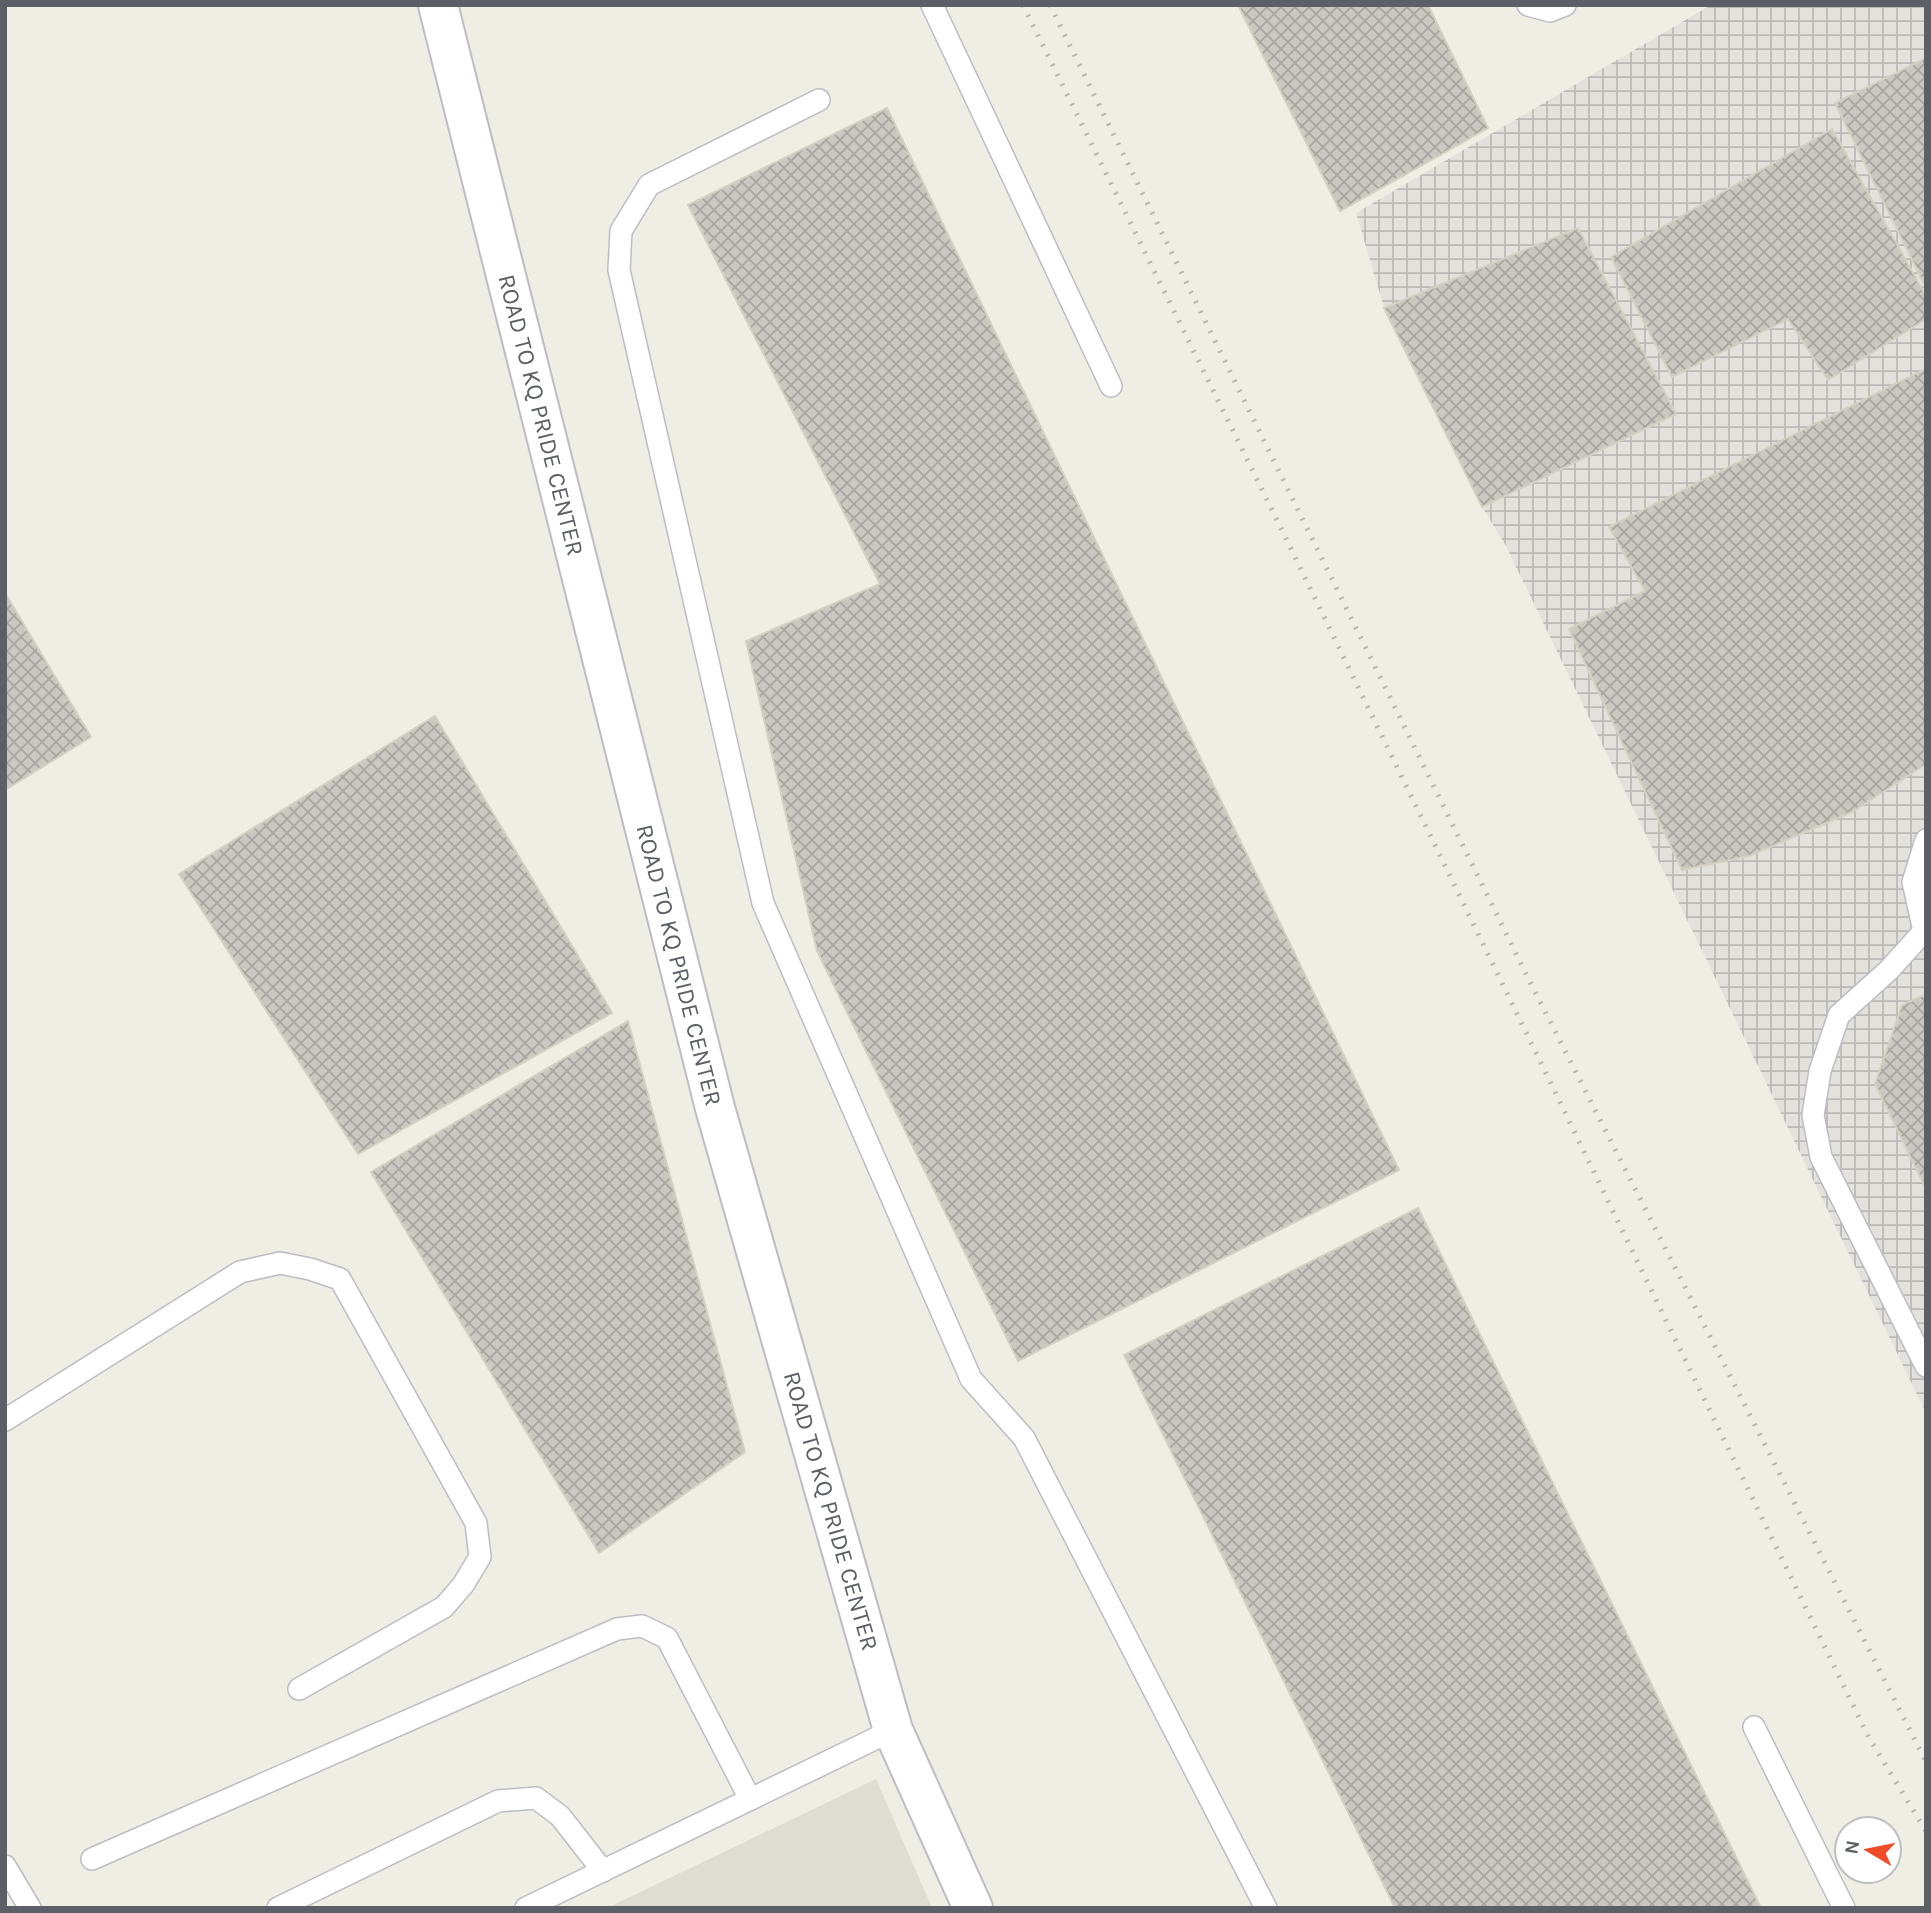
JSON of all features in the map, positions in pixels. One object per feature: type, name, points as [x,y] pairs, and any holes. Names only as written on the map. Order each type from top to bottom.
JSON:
[{"type":"street","name":"ROAD TO KQ PRIDE CENTER","points":[[438,5],[715,1108],[893,1730],[973,1908]]},
{"type":"lane","points":[[932,5],[1111,386]]},
{"type":"lane","points":[[1528,5],[1550,11],[1565,5]]},
{"type":"lane","points":[[819,100],[649,185],[621,231],[619,271],[762,903],[971,1379],[1024,1438],[1266,1908]]},
{"type":"lane","points":[[1926,841],[1913,882],[1924,931],[1889,970],[1839,1016],[1820,1071],[1813,1115],[1821,1157],[1926,1366]]},
{"type":"lane","points":[[5,1420],[240,1272],[280,1263],[340,1279],[476,1523],[480,1557],[463,1585],[444,1607],[299,1689]]},
{"type":"lane","points":[[92,1859],[617,1629],[642,1626],[667,1637],[750,1799]]},
{"type":"lane","points":[[1754,1727],[1844,1908]]},
{"type":"lane","points":[[526,1908],[893,1730]]},
{"type":"lane","points":[[278,1908],[498,1801],[536,1798],[561,1815],[603,1871]]},
{"type":"lane","points":[[5,1866],[30,1908]]},
{"type":"shaded area","points":[[1711,5],[1926,5],[1926,1413],[1506,546],[1482,507],[1384,308],[1356,213]]},
{"type":"shaded area","points":[[876,1779],[932,1908],[607,1908]]},
{"type":"building","points":[[1238,5],[1428,5],[1488,128],[1340,211]]},
{"type":"building","points":[[1926,58],[1926,281],[1923,282],[1835,103]]},
{"type":"building","points":[[887,108],[1399,1170],[1018,1361],[817,951],[746,641],[880,584],[688,205]]},
{"type":"building","points":[[1832,129],[1926,296],[1926,319],[1828,380],[1788,319],[1672,377],[1611,257]]},
{"type":"building","points":[[1578,228],[1676,414],[1482,507],[1384,308]]},
{"type":"building","points":[[1925,369],[1926,764],[1852,812],[1749,856],[1682,870],[1569,629],[1645,591],[1609,527]]},
{"type":"building","points":[[5,593],[91,737],[5,790]]},
{"type":"building","points":[[435,716],[612,1013],[358,1154],[179,874]]},
{"type":"building","points":[[1926,994],[1926,1189],[1875,1084],[1902,1005]]},
{"type":"building","points":[[628,1021],[745,1452],[599,1553],[371,1172]]},
{"type":"building","points":[[1418,1208],[1761,1908],[1395,1908],[1124,1355]]},
{"type":"railway","points":[[1023,5],[1275,516],[1869,1738],[1926,1831]]},
{"type":"railway","points":[[1050,5],[1524,970],[1926,1762]]}]
